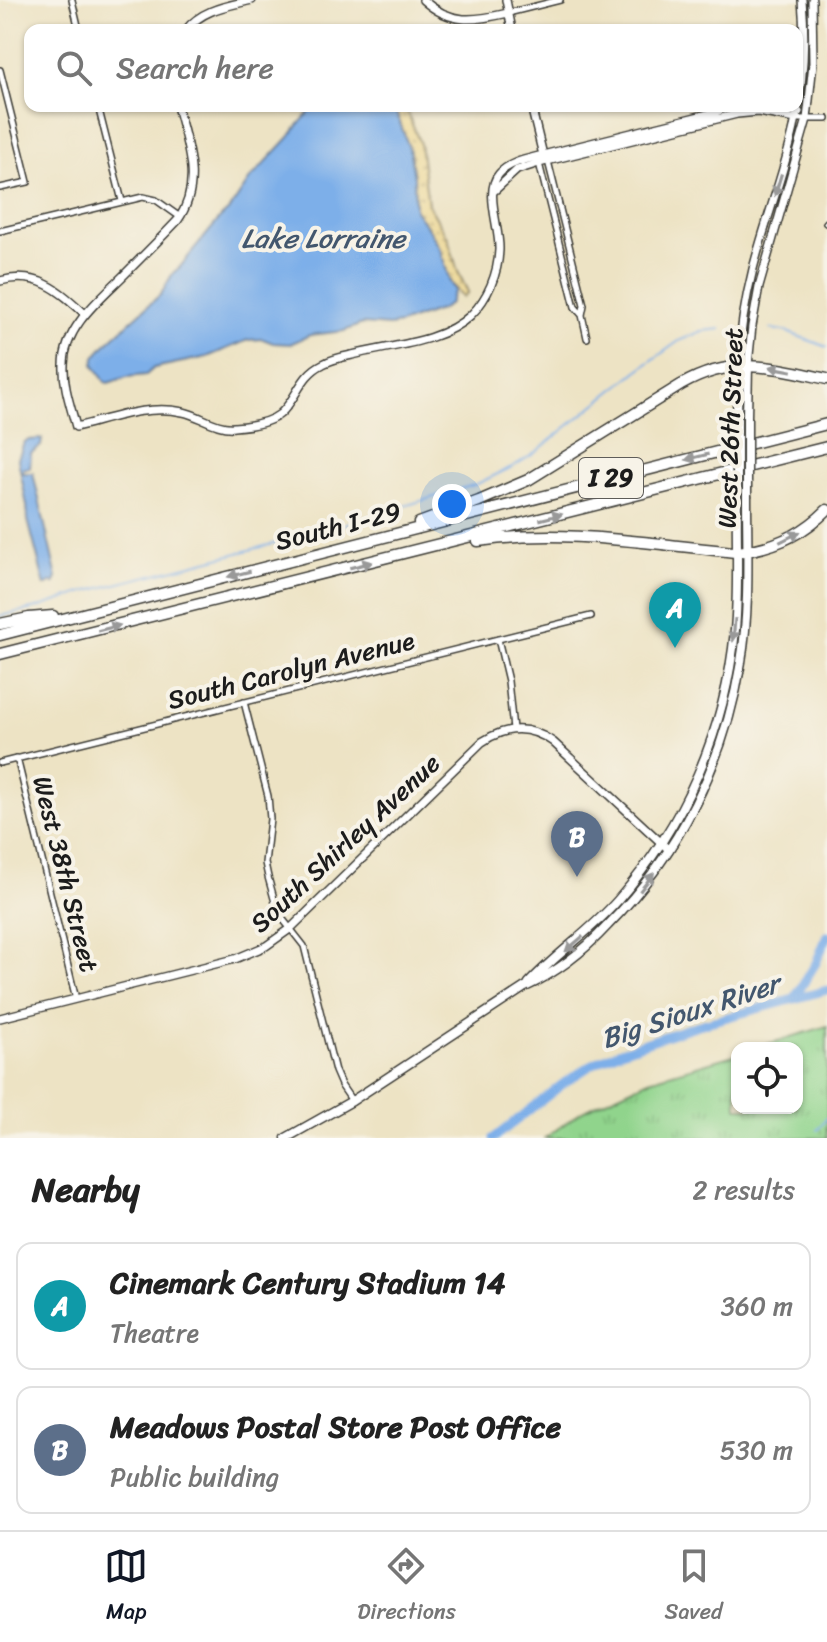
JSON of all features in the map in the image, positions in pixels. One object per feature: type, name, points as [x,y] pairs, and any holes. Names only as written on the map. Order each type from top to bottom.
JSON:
[{"type":"highway","points":[[396,534],[520,484],[689,380],[712,371],[743,365],[765,366],[827,379]]},
{"type":"highway","name":"South I-29","points":[[0,635],[827,424]]},
{"type":"highway","name":"South I-29","points":[[0,656],[827,447]]},
{"type":"highway","points":[[421,550],[491,539],[563,535],[741,552],[786,540],[827,510]]},
{"type":"highway","points":[[0,624],[34,617],[79,614]]},
{"type":"main road","name":"West 26th Street","points":[[286,1138],[352,1101],[525,987],[594,926],[681,832],[719,749],[741,661],[745,630],[737,496],[737,417],[743,365]]},
{"type":"main road","name":"West 26th Street","points":[[741,552],[747,497],[747,417],[743,365]]},
{"type":"street","points":[[72,0],[78,24]]},
{"type":"street","points":[[192,24],[203,14],[228,3],[252,0]]},
{"type":"street","points":[[423,0],[439,12],[462,20],[484,19],[560,0]]},
{"type":"street","points":[[504,0],[511,24]]},
{"type":"street","name":"West 26th Street","points":[[802,0],[803,24]]},
{"type":"street","name":"West 26th Street","points":[[743,365],[759,287],[807,119],[814,36],[810,0]]},
{"type":"street","name":"West 26th Street","points":[[803,24],[803,57]]},
{"type":"street","points":[[0,70],[28,182],[0,188]]},
{"type":"street","points":[[100,112],[122,201]]},
{"type":"street","points":[[178,112],[193,173],[190,199],[180,217],[85,314],[66,349],[64,377],[76,427],[157,410],[185,412],[231,428],[265,421],[282,412],[305,378],[322,364],[432,337],[466,319],[490,290],[496,273],[499,243],[491,193],[502,170],[519,162],[543,160],[737,114],[796,114]]},
{"type":"street","points":[[532,112],[575,307],[582,315],[587,338]]},
{"type":"street","points":[[543,160],[711,112]]},
{"type":"street","points":[[792,112],[807,119],[827,119]]},
{"type":"street","name":"West 26th Street","points":[[743,365],[741,330],[749,283],[796,114]]},
{"type":"street","points":[[0,231],[138,197],[150,197],[180,217]]},
{"type":"street","points":[[0,281],[15,278],[45,283],[62,293],[85,314]]},
{"type":"street","name":"South Carolyn Avenue","points":[[0,763],[591,616]]},
{"type":"street","points":[[498,639],[508,681],[513,729],[531,730],[553,742],[665,847]]},
{"type":"street","points":[[244,702],[269,804],[265,863],[268,877],[278,913],[304,946],[335,1071],[352,1101]]},
{"type":"street","name":"South Shirley Avenue","points":[[0,1018],[246,956],[266,946],[290,929],[482,742],[513,729]]},
{"type":"street","name":"West 38th Street","points":[[17,758],[76,999]]},
{"type":"green space","points":[[827,1026],[827,1138],[545,1138],[582,1111],[649,1080],[731,1056],[731,1114],[803,1114],[803,1042],[775,1042]]},
{"type":"sand","points":[[396,112],[407,112],[420,144],[428,204],[448,238],[458,272],[468,292],[463,297],[450,282],[441,251],[415,210],[409,148]]},
{"type":"water","name":"Lake Lorraine","points":[[396,112],[409,148],[415,210],[441,251],[455,290],[449,304],[400,324],[362,324],[344,331],[310,335],[290,344],[263,339],[248,340],[207,357],[154,368],[146,375],[105,382],[94,365],[95,357],[161,294],[173,273],[308,113]]},
{"type":"water","points":[[42,439],[41,446],[31,453],[30,468],[24,468],[22,472],[33,473],[57,578],[54,584],[45,586],[28,520],[18,459],[24,443]]},
{"type":"waterway","points":[[0,616],[312,534],[477,484],[532,455],[679,341],[702,331],[721,329]]},
{"type":"waterway","points":[[770,329],[827,347]]},
{"type":"waterway","points":[[794,999],[816,963],[827,936]]},
{"type":"waterway","name":"Big Sioux River","points":[[494,1138],[564,1083],[618,1052],[695,1026],[827,990]]},
{"type":"waterway","points":[[817,1130],[827,1118]]},
{"type":"place","name":"Cinemark Century Stadium 14","points":[[675,648]]},
{"type":"place","name":"Meadows Postal Store Post Office","points":[[577,877]]}]
